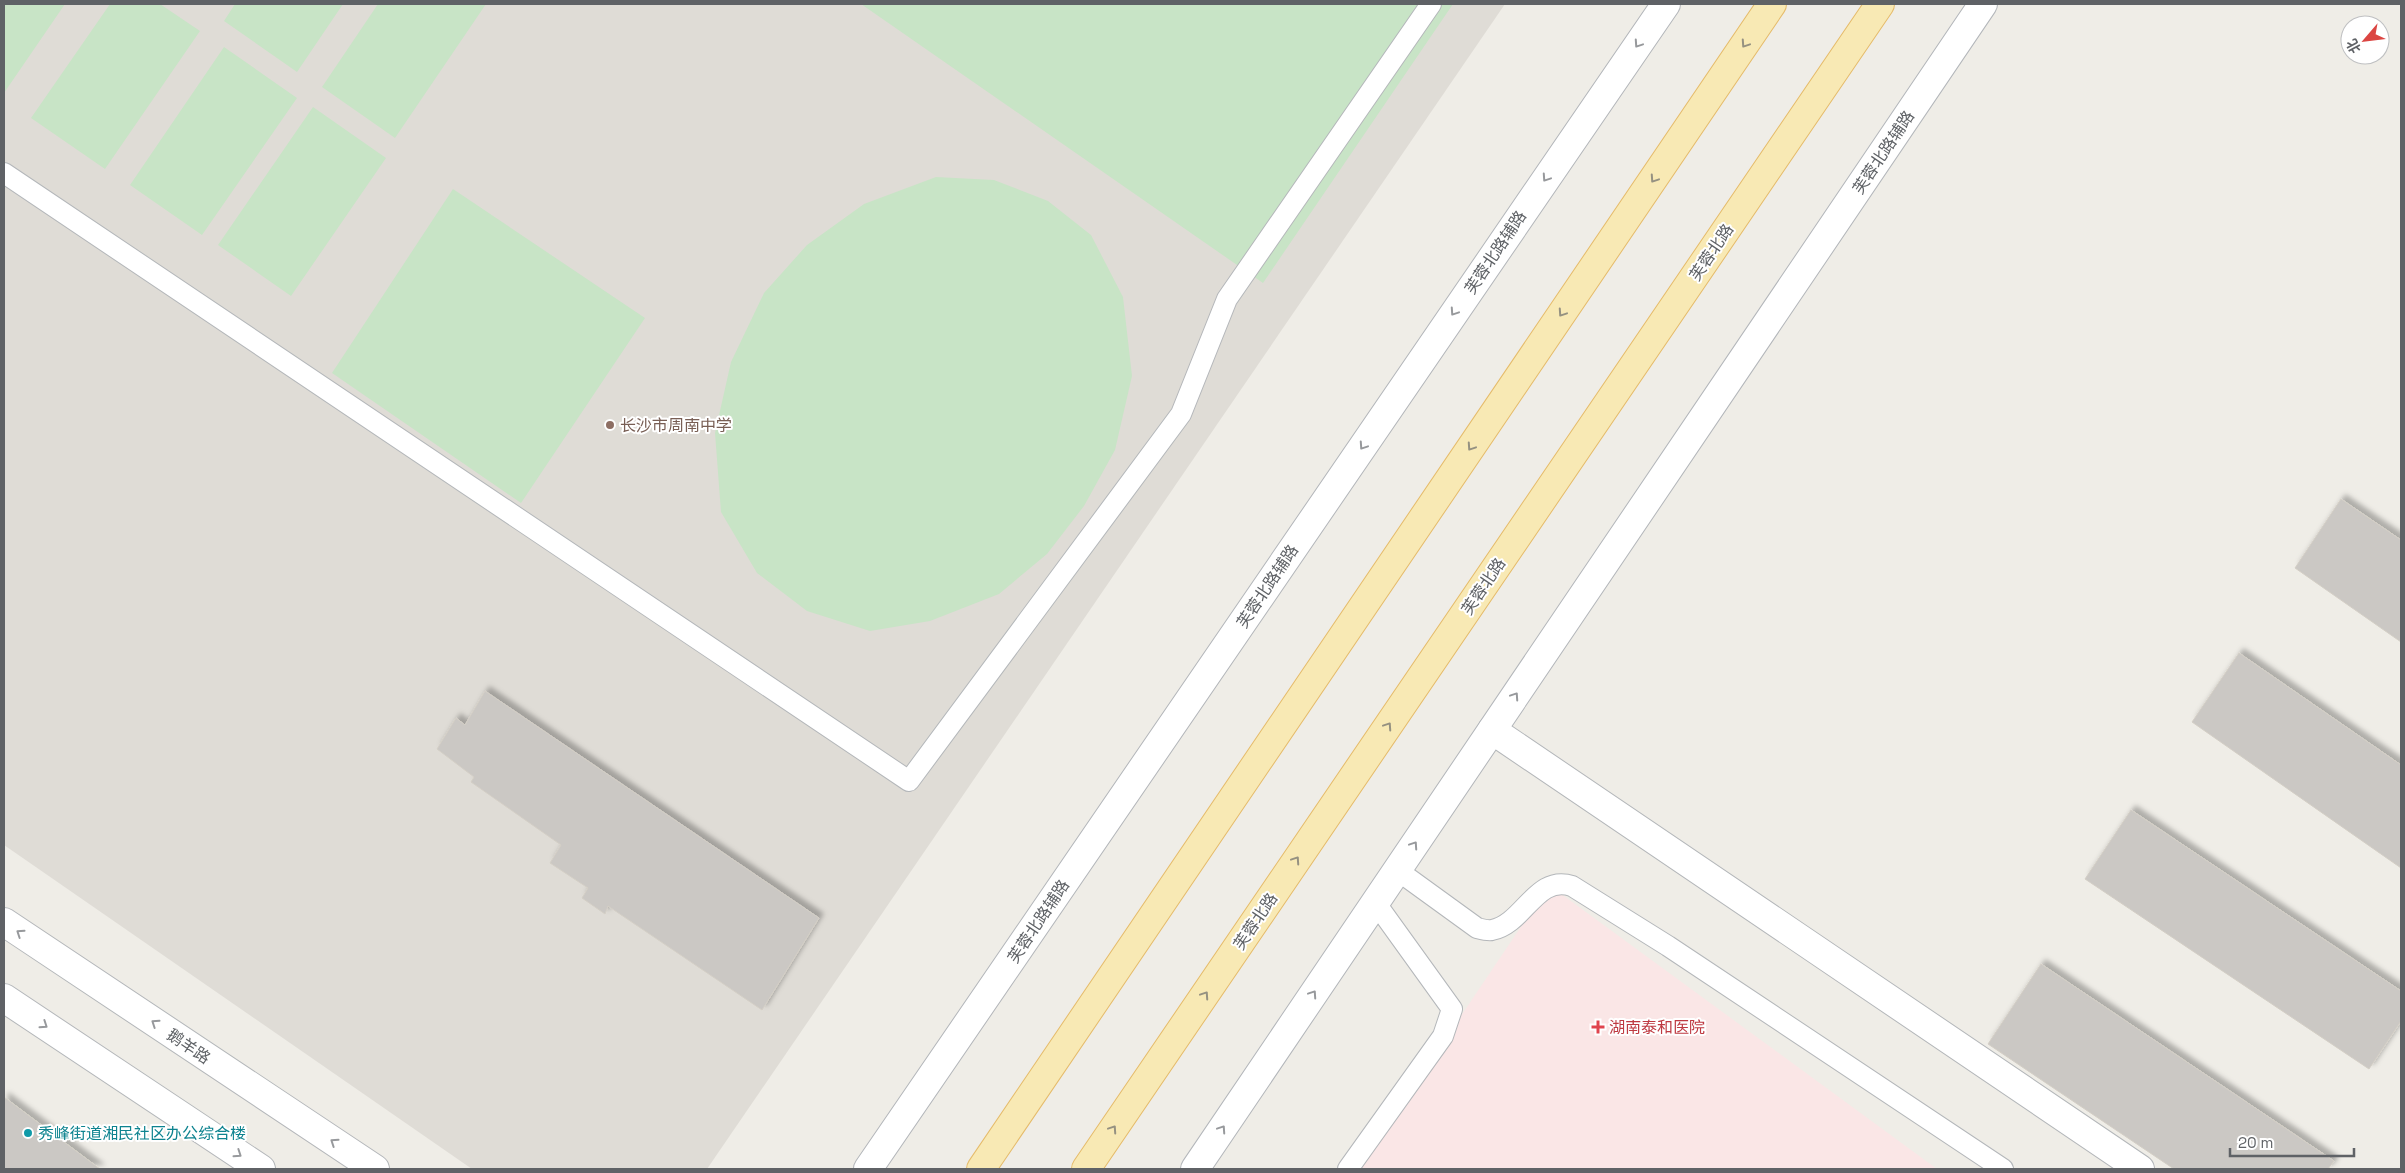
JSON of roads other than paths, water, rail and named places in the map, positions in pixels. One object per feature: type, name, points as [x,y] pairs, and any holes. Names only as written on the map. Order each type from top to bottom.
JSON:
[{"type":"main road","name":"芙蓉北路辅路","points":[[868,1169],[1666,4]]},
{"type":"main road","points":[[981,1169],[1772,4]]},
{"type":"main road","name":"芙蓉北路","points":[[1086,1169],[1880,4]]},
{"type":"main road","name":"芙蓉北路辅路","points":[[1195,1169],[1983,4]]},
{"type":"main road","points":[[1492,730],[2140,1169]]},
{"type":"main road","name":"鹅羊路","points":[[4,922],[374,1169]]},
{"type":"main road","points":[[4,998],[261,1169]]},
{"type":"lane","points":[[4,173],[909,781],[1181,414],[1227,299],[1431,4]]},
{"type":"lane","points":[[1397,870],[1477,928],[1491,930],[1506,924],[1549,886],[1562,883],[1572,886],[1676,951],[2003,1169]]},
{"type":"lane","points":[[1348,1169],[1443,1036],[1452,1008],[1375,902]]},
{"type":"place","name":"长沙市周南中学","points":[[610,425]]},
{"type":"place","name":"湖南泰和医院","points":[[1598,1027]]},
{"type":"place","name":"秀峰街道湘民社区办公综合楼","points":[[28,1133]]}]
